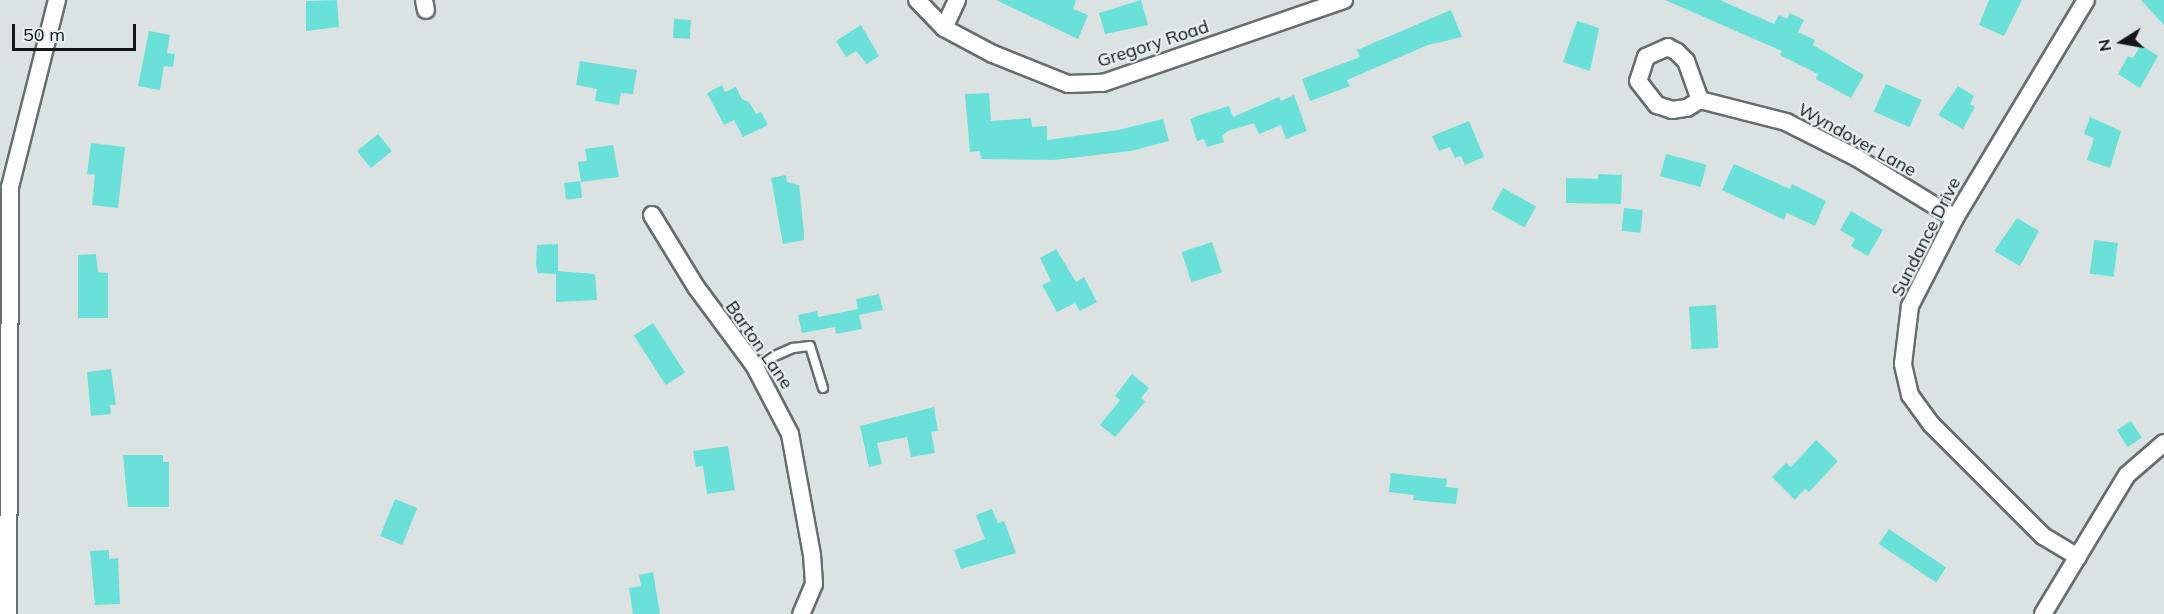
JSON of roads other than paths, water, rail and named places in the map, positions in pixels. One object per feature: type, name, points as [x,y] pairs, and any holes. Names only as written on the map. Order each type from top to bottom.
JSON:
[{"type":"street","points":[[8,614],[10,187],[57,0]]},
{"type":"street","name":"Gregory Road","points":[[917,0],[944,28],[993,54],[1068,84],[1103,83],[1344,0]]},
{"type":"street","points":[[944,28],[957,0]]},
{"type":"street","name":"Sundance Drive","points":[[2078,557],[2043,536],[1988,485],[1910,395],[1903,364],[1910,306],[1955,218],[2086,0]]},
{"type":"street","name":"Wyndover Lane","points":[[1700,99],[1786,122],[1857,158],[1955,218]]},
{"type":"street","name":"Barton Lane","points":[[652,215],[696,287],[754,365],[790,434],[806,512],[814,584],[801,614]]},
{"type":"street","points":[[2043,614],[2127,475],[2164,443]]},
{"type":"lane","points":[[754,365],[793,348],[810,346],[823,388]]}]
